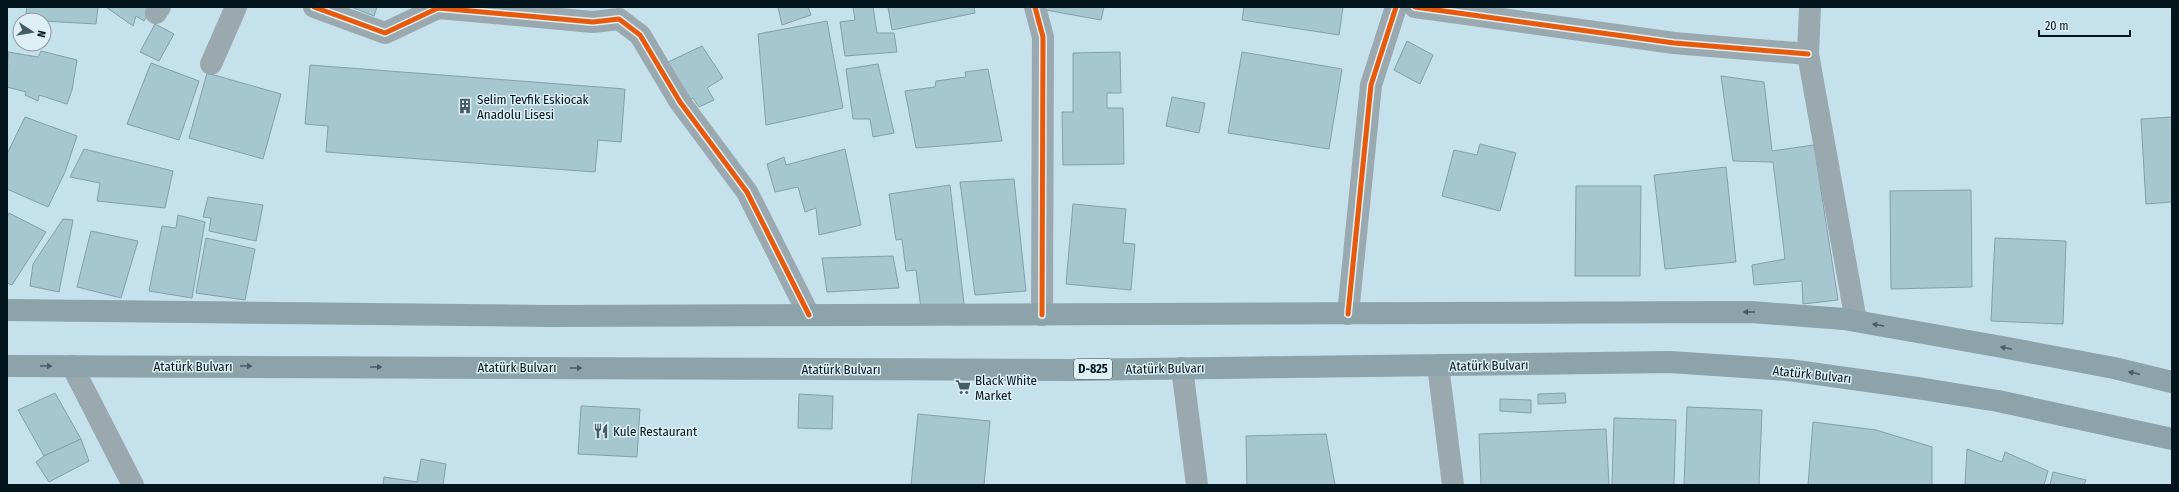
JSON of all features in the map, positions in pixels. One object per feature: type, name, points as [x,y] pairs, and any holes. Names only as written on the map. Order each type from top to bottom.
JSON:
[{"type":"highway","points":[[7,310],[533,316],[1751,312],[1856,321],[2114,368],[2172,382]]},
{"type":"highway","name":"Atatürk Bulvarı","points":[[7,366],[1070,370],[1670,362],[1789,370],[1998,401],[2172,439]]},
{"type":"street","points":[[211,64],[236,7]]},
{"type":"street","points":[[314,7],[385,33],[438,8],[594,15],[619,19],[640,35],[680,102],[747,192],[809,315]]},
{"type":"street","points":[[1035,7],[1043,37],[1042,315]]},
{"type":"street","points":[[1348,314],[1371,85],[1396,7]]},
{"type":"street","points":[[1415,7],[1674,43],[1808,54]]},
{"type":"street","points":[[1810,7],[1808,54],[1856,321]]},
{"type":"street","points":[[1438,365],[1453,485]]},
{"type":"street","points":[[72,366],[133,485]]},
{"type":"street","points":[[1182,368],[1197,485]]},
{"type":"building","points":[[27,7],[98,7],[96,24],[52,22],[52,12],[26,12]]},
{"type":"building","points":[[106,7],[152,7],[144,21],[136,16],[133,26]]},
{"type":"building","points":[[351,7],[377,7],[374,16]]},
{"type":"building","points":[[778,7],[808,7],[811,15],[782,25]]},
{"type":"building","points":[[853,7],[873,7],[877,33],[894,33],[897,52],[845,56],[840,22],[855,20]]},
{"type":"building","points":[[888,7],[974,7],[975,13],[892,30]]},
{"type":"building","points":[[1040,7],[1104,7],[1101,20],[1040,9]]},
{"type":"building","points":[[1244,7],[1343,7],[1339,35],[1242,20]]},
{"type":"building","points":[[827,21],[843,108],[766,125],[758,34]]},
{"type":"building","points":[[155,24],[174,34],[159,61],[140,52]]},
{"type":"building","points":[[1407,41],[1433,55],[1420,84],[1394,70]]},
{"type":"building","points":[[702,46],[723,78],[707,88],[714,100],[699,107],[693,98],[689,101],[666,63]]},
{"type":"building","points":[[8,52],[38,57],[40,52],[45,52],[77,60],[72,90],[67,104],[39,95],[38,101],[25,95],[26,92],[7,87]]},
{"type":"building","points":[[1120,52],[1121,93],[1107,93],[1107,108],[1123,108],[1124,164],[1063,165],[1062,112],[1073,112],[1073,53]]},
{"type":"building","points":[[1242,52],[1342,69],[1329,149],[1228,133]]},
{"type":"building","points":[[151,63],[199,81],[179,140],[127,124]]},
{"type":"building","points":[[878,64],[894,133],[873,137],[870,119],[853,119],[846,69]]},
{"type":"building","name":"Selim Tevfik Eskiocak Anadolu Lisesi","points":[[310,65],[625,89],[621,142],[598,140],[595,172],[326,152],[328,126],[305,124]]},
{"type":"building","points":[[988,69],[1002,141],[916,148],[905,91],[935,87],[936,81],[966,77],[965,72]]},
{"type":"building","points":[[207,73],[281,94],[263,159],[189,138]]},
{"type":"building","points":[[1721,76],[1764,82],[1772,151],[1814,145],[1838,300],[1803,304],[1802,281],[1754,285],[1752,265],[1785,259],[1773,162],[1733,161]]},
{"type":"building","points":[[1172,97],[1205,103],[1199,133],[1166,126]]},
{"type":"building","points":[[25,117],[77,136],[65,172],[48,207],[7,189],[7,154]]},
{"type":"building","points":[[2172,117],[2172,202],[2146,204],[2141,119]]},
{"type":"building","points":[[1480,144],[1516,153],[1500,211],[1442,196],[1454,150],[1477,155]]},
{"type":"building","points":[[84,149],[173,171],[165,208],[97,201],[100,183],[70,177]]},
{"type":"building","points":[[845,149],[861,225],[819,235],[816,208],[805,212],[798,187],[775,192],[767,164],[784,157],[786,165]]},
{"type":"building","points":[[1726,167],[1736,262],[1665,269],[1654,175]]},
{"type":"building","points":[[1014,179],[1026,291],[975,295],[960,182]]},
{"type":"building","points":[[950,185],[964,304],[921,309],[916,270],[906,271],[902,239],[896,240],[889,194]]},
{"type":"building","points":[[1576,186],[1641,186],[1640,276],[1575,276]]},
{"type":"building","points":[[1971,190],[1972,287],[1891,289],[1890,191]]},
{"type":"building","points":[[208,197],[263,205],[256,241],[209,231],[211,218],[203,217]]},
{"type":"building","points":[[1073,204],[1126,209],[1123,243],[1135,244],[1131,290],[1066,284]]},
{"type":"building","points":[[9,213],[46,232],[12,285],[7,283],[7,218]]},
{"type":"building","points":[[178,215],[205,222],[192,298],[149,291],[162,226],[176,228]]},
{"type":"building","points":[[63,219],[73,220],[59,292],[30,286],[33,264]]},
{"type":"building","points":[[91,231],[138,241],[121,298],[77,287]]},
{"type":"building","points":[[206,238],[255,249],[245,300],[196,293]]},
{"type":"building","points":[[1995,238],[2066,241],[2063,324],[1991,321]]},
{"type":"building","points":[[893,256],[899,288],[827,292],[822,258]]},
{"type":"building","points":[[55,393],[81,439],[44,456],[18,410]]},
{"type":"building","points":[[1565,393],[1566,403],[1538,404],[1538,394]]},
{"type":"building","points":[[799,394],[833,396],[832,429],[798,428]]},
{"type":"building","points":[[1500,399],[1531,400],[1531,413],[1500,411]]},
{"type":"building","points":[[581,406],[640,409],[637,457],[578,454]]},
{"type":"building","points":[[1687,407],[1762,410],[1759,485],[1684,485]]},
{"type":"building","points":[[918,414],[990,421],[984,485],[911,485]]},
{"type":"building","points":[[1614,418],[1676,420],[1674,485],[1612,485]]},
{"type":"building","points":[[1813,422],[1876,430],[1932,447],[1932,485],[1808,485]]},
{"type":"building","points":[[1606,429],[1609,485],[1481,485],[1479,434]]},
{"type":"building","points":[[1326,434],[1335,485],[1247,485],[1246,436]]},
{"type":"building","points":[[81,439],[89,461],[49,482],[36,462],[44,456]]},
{"type":"building","points":[[1967,449],[2002,462],[2005,452],[2048,471],[2044,485],[1965,485]]},
{"type":"building","points":[[421,459],[446,464],[443,485],[383,485],[384,477],[417,482]]},
{"type":"building","points":[[2053,472],[2086,480],[2084,485],[2050,485]]},
{"type":"cycle path","points":[[314,7],[385,33],[438,8],[593,22],[619,19],[640,35],[680,102],[747,192],[809,315]]},
{"type":"cycle path","points":[[1035,7],[1043,37],[1042,315]]},
{"type":"cycle path","points":[[1348,314],[1371,85],[1396,7]]},
{"type":"cycle path","points":[[1415,7],[1674,43],[1808,54]]},
{"type":"place","name":"Selim Tevfik Eskiocak Anadolu Lisesi","points":[[465,106]]},
{"type":"place","name":"Black White Market","points":[[963,387]]},
{"type":"place","name":"Kule Restaurant","points":[[601,431]]}]
